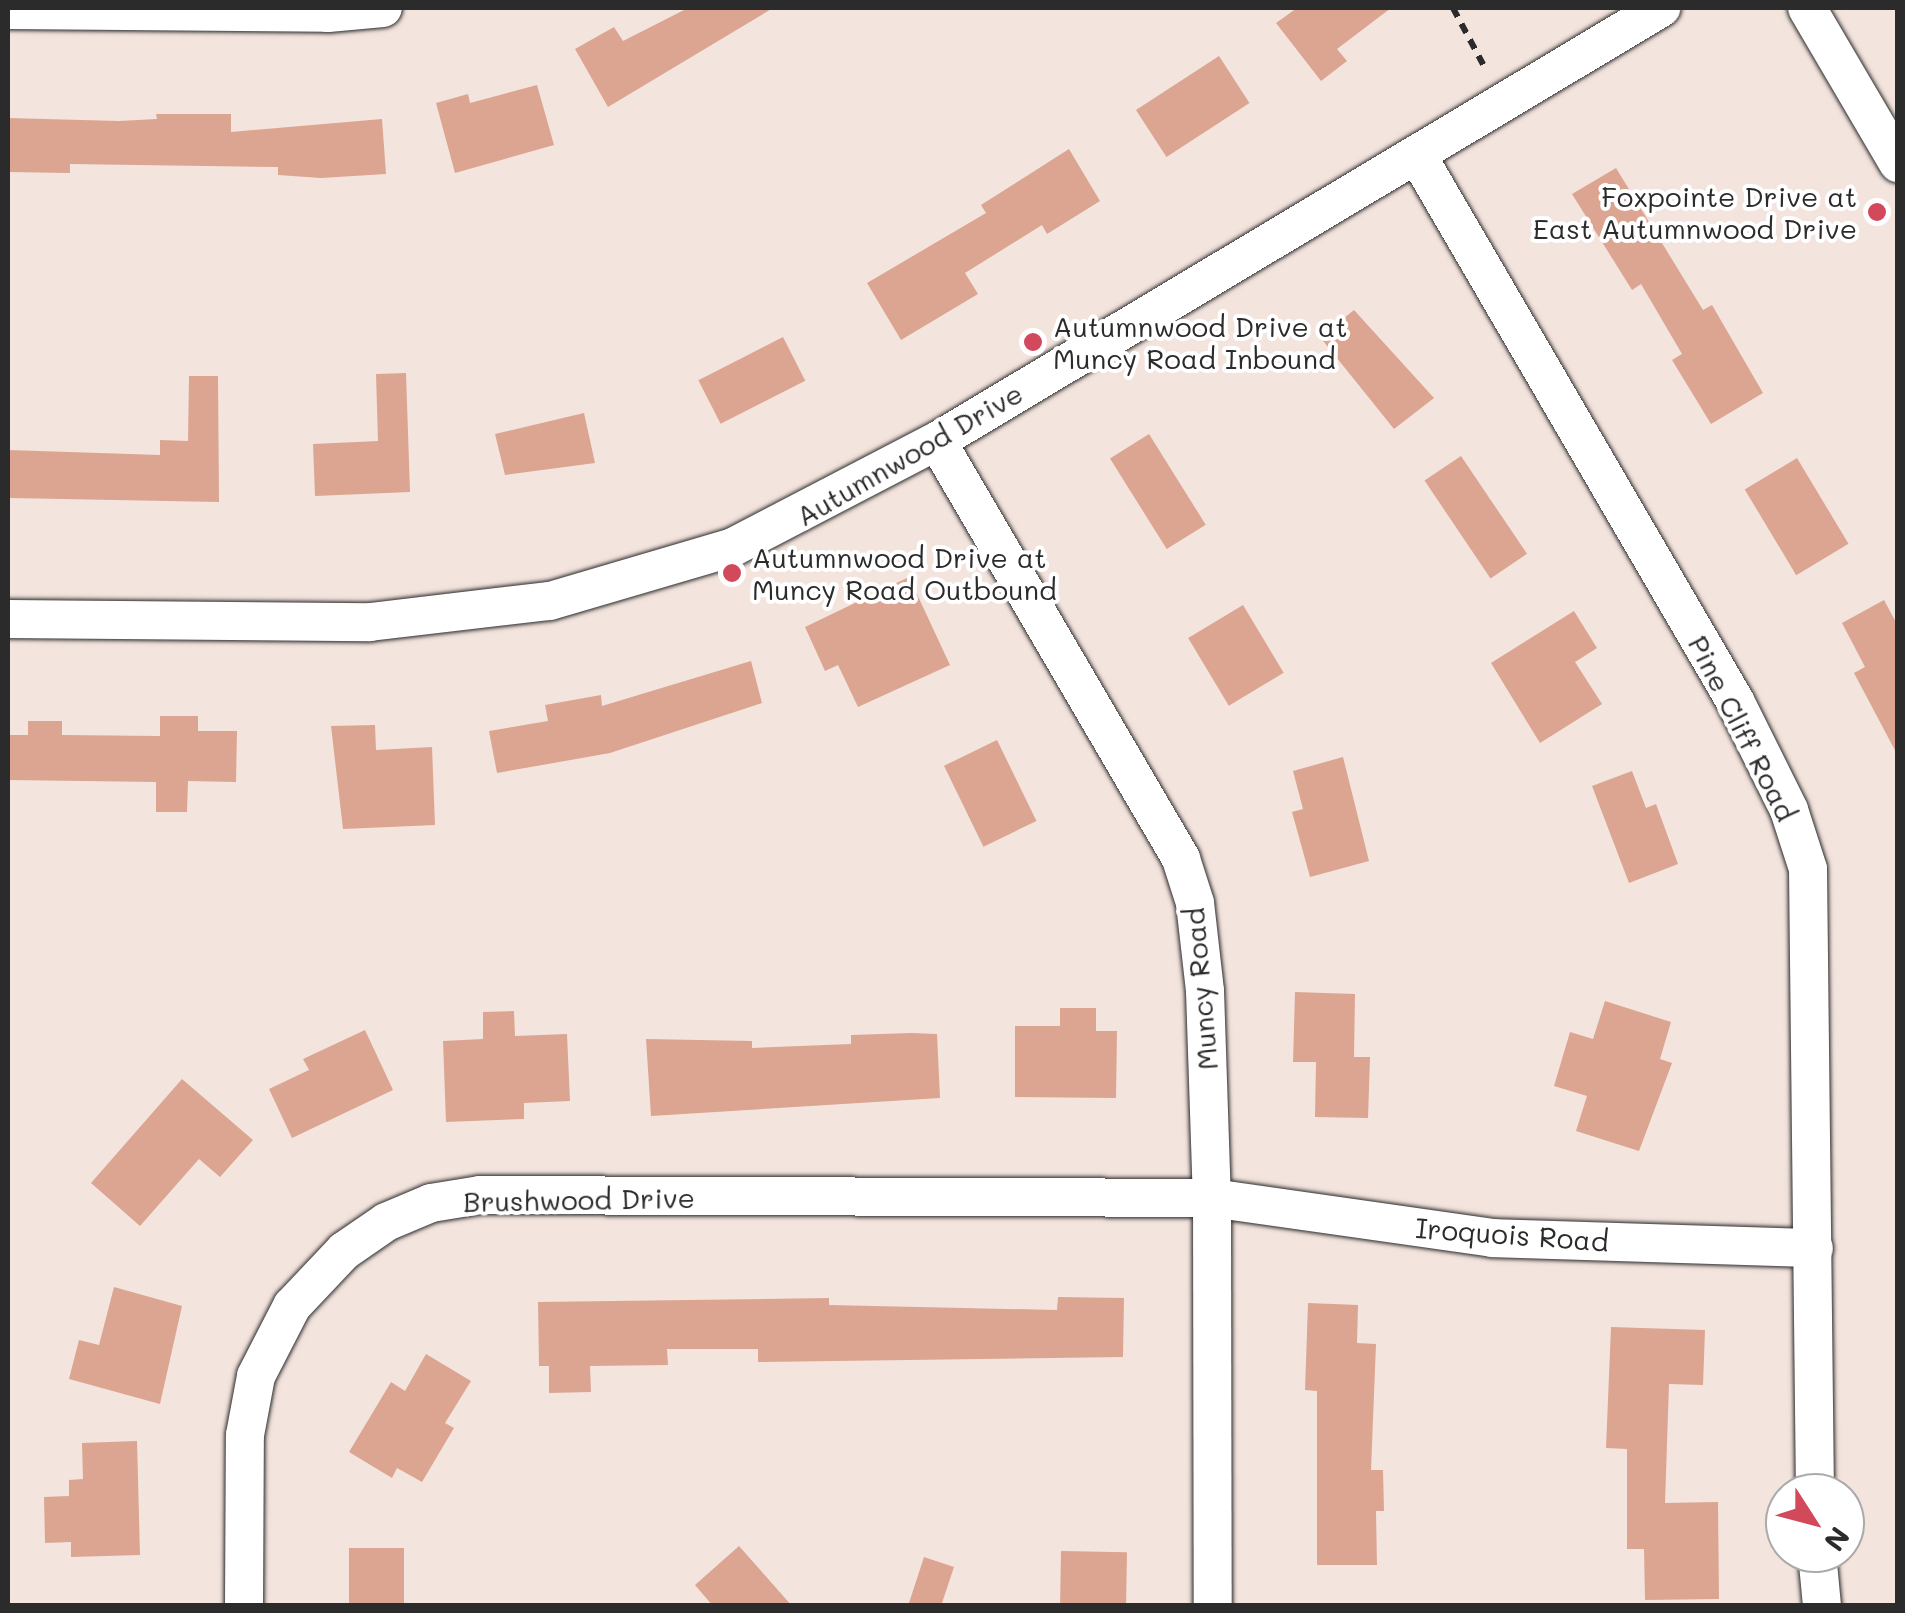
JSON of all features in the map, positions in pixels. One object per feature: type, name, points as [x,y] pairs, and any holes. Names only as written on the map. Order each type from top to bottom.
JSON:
[{"type":"street","points":[[8,10],[383,8]]},
{"type":"street","name":"Autumnwood Drive","points":[[8,619],[370,622],[550,601],[733,547],[937,441],[1661,8]]},
{"type":"street","points":[[1808,8],[1898,163]]},
{"type":"street","name":"Pine Cliff Road","points":[[1417,155],[1735,701],[1788,810],[1808,869],[1813,931],[1815,1473]]},
{"type":"street","name":"Muncy Road","points":[[937,441],[1181,859],[1195,903],[1205,991],[1212,1198],[1213,1606]]},
{"type":"street","name":"Brushwood Drive","points":[[244,1606],[245,1435],[256,1376],[292,1306],[344,1251],[386,1222],[432,1203],[480,1196],[1212,1198]]},
{"type":"street","name":"Iroquois Road","points":[[1212,1198],[1492,1238],[1814,1248]]},
{"type":"street","points":[[1819,1573],[1822,1606]]},
{"type":"path","points":[[1453,8],[1491,80]]},
{"type":"building","points":[[688,8],[773,8],[608,107],[575,49],[614,27],[623,41]]},
{"type":"building","points":[[1297,8],[1391,8],[1337,49],[1347,61],[1321,81],[1276,23]]},
{"type":"building","points":[[1219,56],[1249,103],[1166,157],[1136,110]]},
{"type":"building","points":[[537,85],[554,145],[455,173],[436,103],[468,94],[470,103]]},
{"type":"building","points":[[156,114],[231,114],[231,132],[382,119],[386,174],[321,178],[278,175],[278,167],[70,164],[70,173],[8,172],[8,118],[119,121],[157,119]]},
{"type":"building","points":[[1069,149],[1100,201],[1047,234],[1042,225],[965,273],[978,294],[901,340],[867,283],[986,213],[981,205]]},
{"type":"building","points":[[1616,168],[1703,310],[1712,305],[1763,393],[1711,424],[1672,360],[1682,354],[1641,284],[1632,290],[1572,194]]},
{"type":"building","points":[[1354,310],[1434,398],[1394,429],[1320,337]]},
{"type":"building","points":[[783,337],[805,381],[721,424],[698,380]]},
{"type":"building","points":[[406,373],[410,492],[315,496],[313,444],[378,441],[376,374]]},
{"type":"building","points":[[189,376],[218,376],[219,502],[9,498],[8,450],[160,455],[160,440],[188,441]]},
{"type":"building","points":[[584,413],[595,463],[505,475],[495,434]]},
{"type":"building","points":[[1149,434],[1206,525],[1167,549],[1110,458]]},
{"type":"building","points":[[1461,456],[1527,554],[1491,578],[1425,481]]},
{"type":"building","points":[[1797,458],[1849,544],[1796,575],[1745,489]]},
{"type":"building","points":[[909,577],[950,665],[858,707],[838,665],[825,671],[805,627]]},
{"type":"building","points":[[1884,600],[1898,626],[1898,756],[1854,673],[1865,667],[1842,623]]},
{"type":"building","points":[[1243,605],[1284,673],[1229,706],[1188,638]]},
{"type":"building","points":[[1574,611],[1597,648],[1575,662],[1602,704],[1540,743],[1491,663]]},
{"type":"building","points":[[751,661],[762,703],[610,753],[497,773],[489,731],[548,721],[545,705],[601,695],[602,706]]},
{"type":"building","points":[[160,716],[198,716],[198,731],[237,731],[236,782],[188,781],[187,812],[156,812],[156,782],[8,780],[8,735],[28,735],[28,721],[62,721],[62,735],[160,736]]},
{"type":"building","points":[[375,725],[376,750],[432,747],[435,825],[343,829],[331,726]]},
{"type":"building","points":[[997,740],[1036,821],[983,847],[944,766]]},
{"type":"building","points":[[1343,757],[1369,861],[1310,877],[1292,812],[1303,809],[1293,771]]},
{"type":"building","points":[[1632,771],[1646,808],[1656,804],[1678,864],[1629,883],[1592,786]]},
{"type":"building","points":[[1295,992],[1355,994],[1354,1057],[1370,1057],[1368,1118],[1315,1117],[1316,1062],[1293,1062]]},
{"type":"building","points":[[1605,1001],[1671,1022],[1660,1059],[1672,1063],[1639,1151],[1576,1131],[1587,1096],[1554,1086],[1570,1032],[1593,1039]]},
{"type":"building","points":[[1060,1008],[1096,1008],[1096,1031],[1117,1031],[1116,1098],[1015,1097],[1015,1026],[1060,1026]]},
{"type":"building","points":[[514,1011],[515,1036],[567,1034],[570,1101],[524,1103],[524,1119],[446,1122],[443,1041],[483,1039],[483,1012]]},
{"type":"building","points":[[365,1030],[393,1090],[292,1138],[269,1089],[309,1070],[303,1059]]},
{"type":"building","points":[[937,1034],[940,1098],[651,1116],[646,1039],[752,1041],[752,1048],[851,1044],[851,1035]]},
{"type":"building","points":[[182,1079],[253,1140],[220,1177],[199,1159],[140,1226],[91,1183]]},
{"type":"building","points":[[114,1287],[182,1306],[160,1404],[69,1379],[79,1340],[99,1345]]},
{"type":"building","points":[[1058,1297],[1124,1298],[1123,1357],[758,1362],[758,1349],[667,1349],[668,1365],[590,1366],[591,1392],[549,1393],[549,1366],[539,1366],[538,1302],[829,1298],[829,1305],[1057,1310]]},
{"type":"building","points":[[1308,1303],[1358,1305],[1357,1343],[1376,1344],[1371,1470],[1383,1470],[1384,1511],[1376,1511],[1377,1565],[1317,1565],[1317,1391],[1305,1390]]},
{"type":"building","points":[[1611,1327],[1705,1330],[1703,1385],[1669,1384],[1665,1503],[1718,1502],[1719,1599],[1645,1600],[1644,1549],[1627,1549],[1627,1449],[1606,1448]]},
{"type":"building","points":[[426,1354],[471,1381],[445,1423],[454,1428],[422,1482],[397,1468],[392,1478],[349,1452],[391,1382],[405,1391]]},
{"type":"building","points":[[137,1441],[140,1555],[71,1557],[71,1542],[45,1543],[44,1497],[69,1496],[69,1480],[83,1479],[82,1443]]},
{"type":"building","points":[[739,1546],[792,1606],[713,1606],[695,1585]]},
{"type":"building","points":[[349,1548],[404,1548],[404,1606],[349,1606]]},
{"type":"building","points":[[1061,1551],[1127,1552],[1126,1606],[1060,1606]]},
{"type":"building","points":[[924,1557],[954,1567],[941,1606],[908,1606]]},
{"type":"place","name":"Foxpointe Drive at East Autumnwood Drive","points":[[1877,212]]},
{"type":"place","name":"Autumnwood Drive at Muncy Road Inbound","points":[[1033,342]]},
{"type":"place","name":"Autumnwood Drive at Muncy Road Outbound","points":[[732,573]]}]
